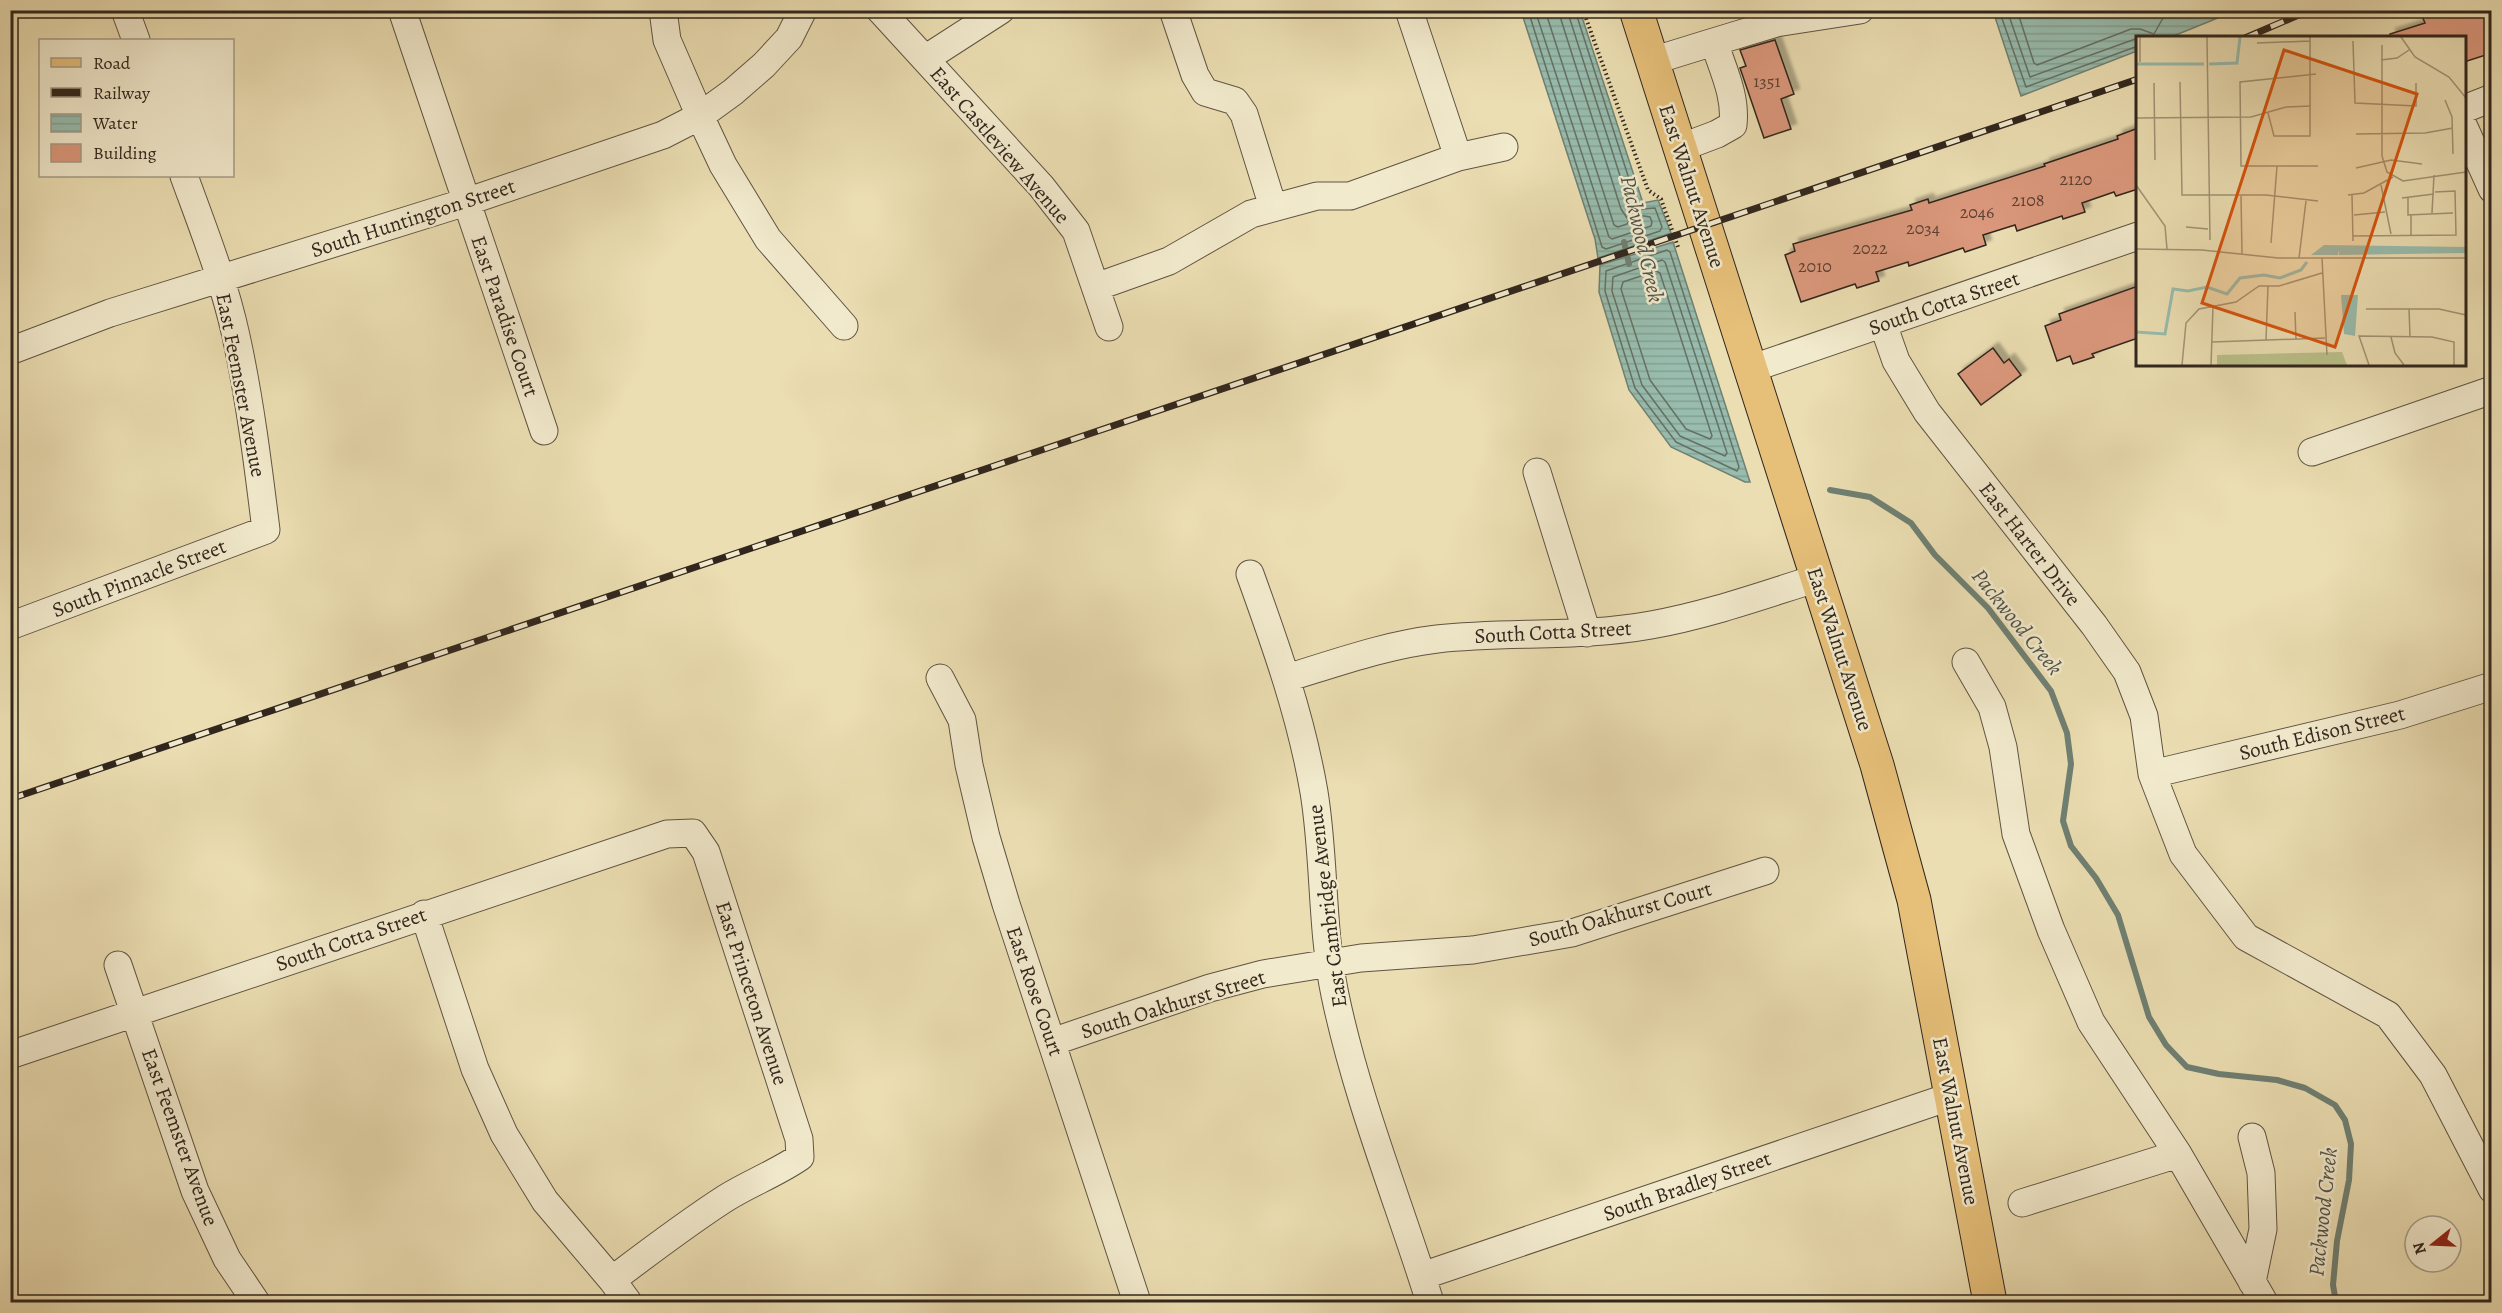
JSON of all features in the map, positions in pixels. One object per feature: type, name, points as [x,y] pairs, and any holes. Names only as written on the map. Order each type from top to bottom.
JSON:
[{"type":"main road","name":"East Walnut Avenue","points":[[1636,10],[1877,765],[1914,900],[1990,1302]]},
{"type":"street","points":[[125,10],[136,39]]},
{"type":"street","name":"East Paradise Court","points":[[402,10],[544,431]]},
{"type":"street","points":[[663,10],[667,40],[699,116],[723,165],[768,239],[844,326]]},
{"type":"street","name":"South Huntington Street","points":[[10,351],[110,313],[466,202],[663,135],[699,116],[733,92],[764,65],[789,38],[803,10]]},
{"type":"street","name":"East Castleview Avenue","points":[[880,10],[1041,186],[1076,231],[1109,327]]},
{"type":"street","points":[[926,59],[1001,10]]},
{"type":"street","points":[[1173,10],[1195,75],[1205,92],[1234,101],[1244,114],[1273,207]]},
{"type":"street","points":[[1409,10],[1458,157]]},
{"type":"street","points":[[1652,61],[1776,24],[1860,10]]},
{"type":"street","points":[[1680,148],[1718,134],[1733,125],[1735,107],[1728,82],[1716,48],[1707,44]]},
{"type":"street","points":[[2466,108],[2492,98]]},
{"type":"street","points":[[2466,131],[2492,189]]},
{"type":"street","points":[[1096,287],[1169,261],[1251,214],[1317,196],[1350,196],[1458,157],[1504,147]]},
{"type":"street","name":"East Feemster Avenue","points":[[184,177],[221,280],[236,336],[252,419],[266,530]]},
{"type":"street","name":"South Cotta Street","points":[[1750,369],[2136,237]]},
{"type":"street","name":"East Harter Drive","points":[[1883,324],[1896,361],[1927,412],[2119,659],[2133,684],[2144,716],[2152,774],[2182,854],[2246,937],[2388,1015],[2433,1075],[2492,1189]]},
{"type":"street","points":[[2312,452],[2492,390]]},
{"type":"street","points":[[1537,472],[1587,633]]},
{"type":"street","name":"South Pinnacle Street","points":[[10,626],[266,530]]},
{"type":"street","name":"East Cambridge Avenue","points":[[1250,574],[1287,678],[1314,791],[1321,850],[1329,963],[1349,1055],[1430,1302]]},
{"type":"street","name":"South Cotta Street","points":[[1287,678],[1367,654],[1435,639],[1503,634],[1587,633],[1651,626],[1702,614],[1818,578]]},
{"type":"street","points":[[1966,662],[1992,707],[2003,747],[2016,834],[2051,930],[2091,1022],[2178,1154],[2258,1292]]},
{"type":"street","name":"East Rose Court","points":[[940,678],[962,720],[969,765],[986,837],[1006,904],[1137,1302]]},
{"type":"street","name":"South Edison Street","points":[[2152,774],[2400,715],[2492,686]]},
{"type":"street","name":"South Cotta Street","points":[[10,1055],[666,834],[693,833]]},
{"type":"street","name":"East Princeton Avenue","points":[[612,1280],[728,1196],[786,1167],[800,1157],[799,1139],[706,852],[693,833]]},
{"type":"street","name":"South Oakhurst Court","points":[[1329,963],[1361,958],[1473,950],[1572,933],[1765,871]]},
{"type":"street","points":[[424,914],[474,1069],[504,1134],[545,1201],[628,1302]]},
{"type":"street","name":"South Oakhurst Street","points":[[1052,1042],[1209,988],[1263,974],[1329,963]]},
{"type":"street","name":"East Feemster Avenue","points":[[118,965],[195,1191],[227,1259],[256,1302]]},
{"type":"street","name":"South Bradley Street","points":[[1422,1276],[1952,1096]]},
{"type":"street","points":[[2252,1137],[2261,1173],[2263,1229],[2258,1292]]},
{"type":"street","points":[[2022,1203],[2178,1154]]},
{"type":"path","points":[[1583,10],[1648,190],[1661,199],[1678,247]]},
{"type":"water","points":[[1993,10],[2235,11],[2173,36],[2136,36],[2136,51],[2021,96]]},
{"type":"water","points":[[1521,11],[1580,11],[1643,203],[1658,200],[1671,233],[1598,258],[1595,239]]},
{"type":"water","points":[[1673,242],[1750,482],[1745,482],[1671,447],[1629,390],[1599,292],[1600,265]]},
{"type":"building","points":[[2438,10],[2492,10],[2492,53],[2466,61],[2466,36],[2390,36],[2390,34],[2425,23],[2422,16]]},
{"type":"building","points":[[1775,40],[1794,94],[1781,99],[1791,129],[1764,138],[1740,68],[1746,66],[1740,50]]},
{"type":"building","points":[[2136,129],[2136,190],[2116,196],[2114,192],[2082,203],[2085,212],[2063,219],[2062,216],[2017,231],[2015,225],[1983,235],[1986,245],[1965,252],[1963,248],[1909,266],[1908,262],[1876,272],[1879,281],[1857,288],[1855,284],[1801,302],[1785,255],[1795,251],[1793,244],[1912,210],[1910,205],[1928,199],[1929,203],[2045,166],[2044,164],[2118,139],[2117,136]]},
{"type":"building","points":[[2136,287],[2136,339],[2092,354],[2094,357],[2073,364],[2070,356],[2057,361],[2045,326],[2061,320],[2059,314]]},
{"type":"building","points":[[1993,348],[2004,363],[2009,359],[2021,375],[1981,405],[1958,374]]},
{"type":"waterway","name":"Packwood Creek","points":[[1624,242],[1629,264]]},
{"type":"waterway","name":"Packwood Creek","points":[[1830,490],[1870,497],[1911,523],[1935,555],[1988,608],[2051,691],[2067,733],[2071,764],[2063,821],[2071,846],[2096,878],[2118,915],[2149,1017],[2166,1045],[2187,1067],[2219,1074],[2277,1080],[2305,1088],[2335,1105],[2345,1120],[2351,1144],[2349,1180],[2337,1241],[2333,1285],[2336,1302]]},
{"type":"railway","points":[[2250,36],[2310,10]]},
{"type":"railway","points":[[10,799],[2136,80]]}]
